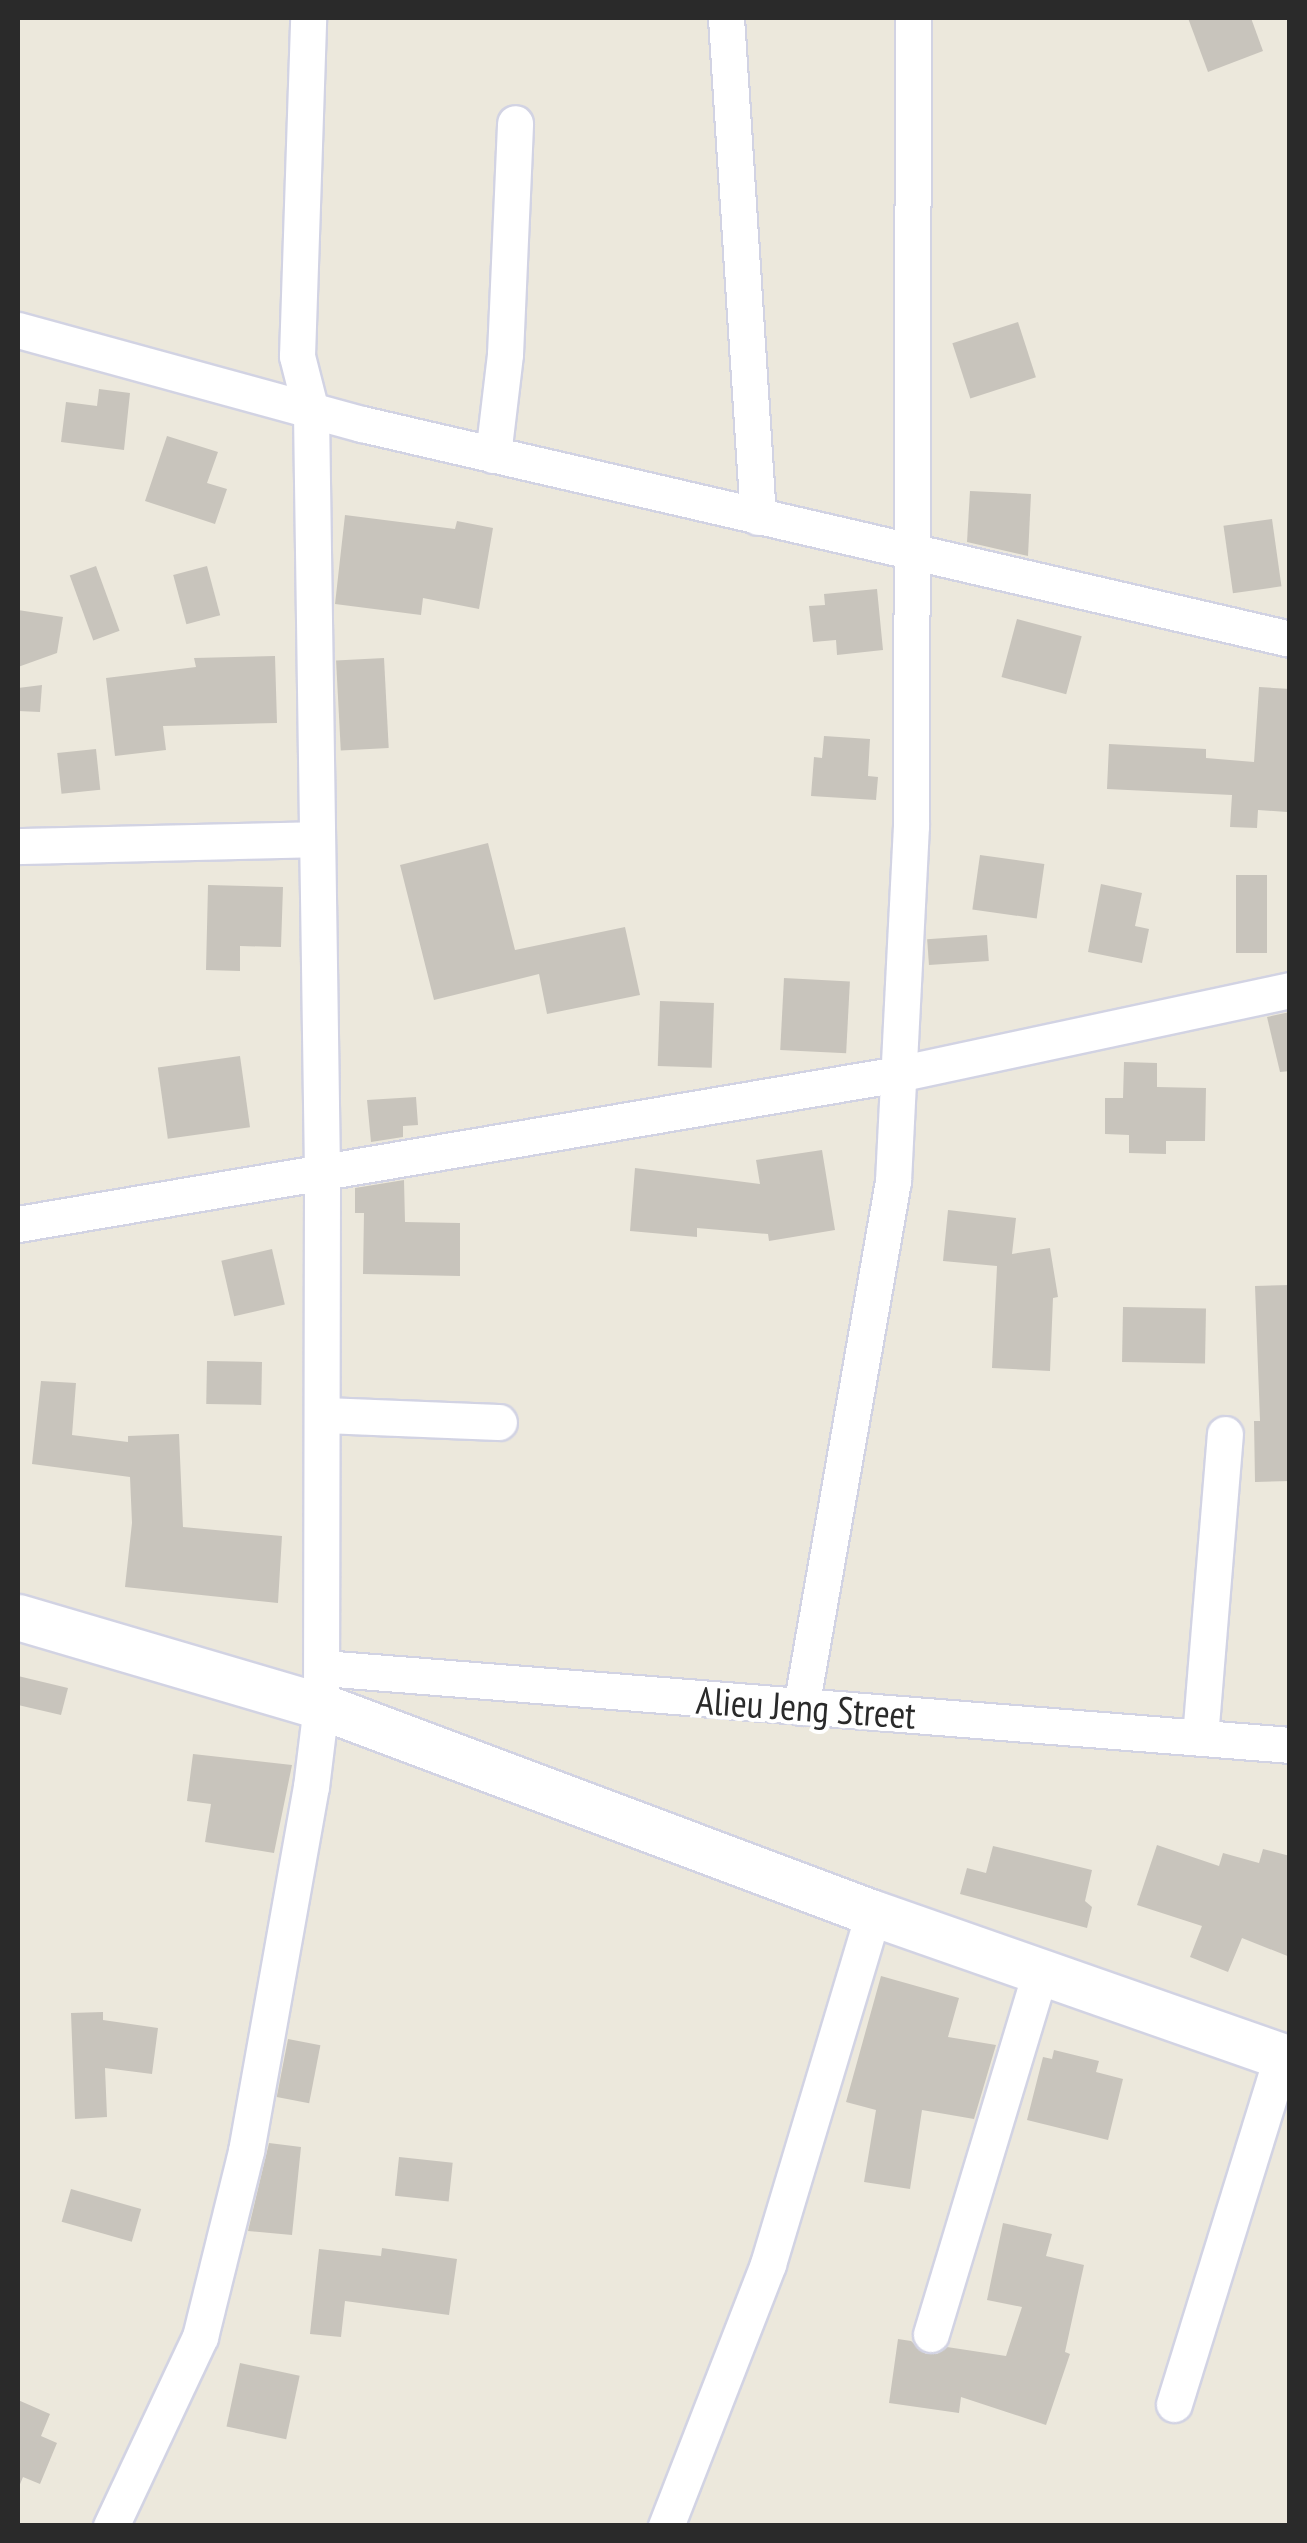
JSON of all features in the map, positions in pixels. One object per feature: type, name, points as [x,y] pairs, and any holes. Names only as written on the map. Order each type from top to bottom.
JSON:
[{"type":"street","points":[[111,2526],[200,2337],[246,2151],[322,1687],[322,1172],[311,410],[298,356],[308,18]]},
{"type":"street","points":[[726,18],[758,517]]},
{"type":"street","points":[[800,1708],[893,1181],[911,826],[913,18]]},
{"type":"street","points":[[492,454],[505,354],[515,123]]},
{"type":"street","points":[[18,330],[311,410],[492,454],[1290,639]]},
{"type":"street","points":[[18,846],[318,839]]},
{"type":"street","points":[[18,1224],[898,1074],[1290,990]]},
{"type":"street","points":[[323,1415],[499,1422]]},
{"type":"street","points":[[1200,1738],[1225,1434]]},
{"type":"street","points":[[18,1617],[322,1687],[873,1913],[1286,2058],[1174,2404]]},
{"type":"street","name":"Alieu Jeng Street","points":[[322,1687],[800,1708],[1290,1745]]},
{"type":"street","points":[[666,2526],[768,2264],[873,1913]]},
{"type":"street","points":[[930,2334],[1040,1972]]},
{"type":"building","points":[[1188,18],[1251,18],[1263,51],[1208,72]]},
{"type":"building","points":[[1018,322],[1036,377],[970,398],[952,343]]},
{"type":"building","points":[[99,389],[130,393],[124,450],[61,442],[66,402],[97,406]]},
{"type":"building","points":[[167,436],[218,452],[207,483],[227,489],[215,524],[145,501]]},
{"type":"building","points":[[970,491],[1031,494],[1028,556],[967,542]]},
{"type":"building","points":[[345,515],[455,529],[457,521],[493,528],[479,609],[423,598],[421,615],[335,604]]},
{"type":"building","points":[[1272,519],[1281,586],[1233,593],[1223,526]]},
{"type":"building","points":[[96,566],[120,631],[93,640],[70,576]]},
{"type":"building","points":[[207,566],[220,615],[186,624],[173,575]]},
{"type":"building","points":[[877,589],[883,650],[837,655],[836,640],[813,642],[809,606],[825,605],[824,594]]},
{"type":"building","points":[[18,610],[63,617],[57,653],[18,667]]},
{"type":"building","points":[[1017,619],[1082,636],[1066,694],[1001,677]]},
{"type":"building","points":[[275,656],[277,723],[163,726],[166,750],[115,756],[106,678],[196,667],[194,658]]},
{"type":"building","points":[[384,658],[389,748],[341,750],[336,661]]},
{"type":"building","points":[[42,685],[40,712],[18,711],[18,688]]},
{"type":"building","points":[[1259,687],[1290,689],[1287,812],[1258,810],[1257,828],[1230,827],[1232,795],[1107,789],[1109,744],[1206,749],[1206,758],[1254,762]]},
{"type":"building","points":[[824,736],[870,739],[868,776],[878,777],[876,800],[811,796],[814,757],[822,758]]},
{"type":"building","points":[[96,749],[100,790],[61,794],[57,753]]},
{"type":"building","points":[[488,843],[515,950],[625,927],[640,995],[547,1014],[539,974],[434,1000],[400,865]]},
{"type":"building","points":[[980,855],[1044,864],[1037,919],[972,909]]},
{"type":"building","points":[[1236,875],[1267,875],[1267,953],[1236,953]]},
{"type":"building","points":[[1101,884],[1142,893],[1135,926],[1149,929],[1142,963],[1088,952]]},
{"type":"building","points":[[208,885],[283,887],[281,947],[240,946],[240,971],[206,970]]},
{"type":"building","points":[[987,935],[989,961],[929,965],[927,939]]},
{"type":"building","points":[[784,978],[850,981],[846,1053],[780,1050]]},
{"type":"building","points":[[660,1001],[714,1003],[712,1068],[658,1066]]},
{"type":"building","points":[[1290,1012],[1290,1071],[1280,1072],[1267,1017]]},
{"type":"building","points":[[240,1056],[250,1127],[168,1139],[158,1068]]},
{"type":"building","points":[[1124,1062],[1157,1063],[1157,1087],[1206,1088],[1205,1141],[1166,1141],[1166,1154],[1129,1153],[1129,1135],[1105,1134],[1105,1098],[1123,1098]]},
{"type":"building","points":[[416,1097],[418,1125],[403,1126],[403,1137],[371,1142],[367,1100]]},
{"type":"building","points":[[822,1150],[835,1230],[769,1241],[768,1234],[697,1228],[697,1237],[630,1231],[635,1168],[760,1184],[756,1160]]},
{"type":"building","points":[[404,1180],[405,1222],[460,1223],[460,1276],[363,1274],[364,1213],[355,1213],[355,1188]]},
{"type":"building","points":[[948,1210],[1016,1218],[1012,1254],[1050,1248],[1058,1297],[1053,1298],[1050,1371],[992,1368],[997,1266],[943,1261]]},
{"type":"building","points":[[272,1249],[285,1305],[234,1316],[221,1261]]},
{"type":"building","points":[[1290,1285],[1290,1481],[1255,1482],[1254,1421],[1260,1421],[1255,1286]]},
{"type":"building","points":[[1123,1307],[1206,1308],[1205,1363],[1122,1362]]},
{"type":"building","points":[[207,1361],[262,1362],[261,1405],[206,1404]]},
{"type":"building","points":[[41,1381],[76,1383],[72,1435],[128,1442],[128,1436],[179,1434],[183,1527],[282,1536],[278,1603],[125,1587],[132,1523],[130,1477],[32,1464]]},
{"type":"building","points":[[18,1676],[68,1688],[61,1715],[18,1705]]},
{"type":"building","points":[[193,1754],[292,1765],[274,1853],[205,1842],[211,1804],[187,1801]]},
{"type":"building","points":[[1157,1845],[1219,1866],[1223,1853],[1259,1863],[1263,1849],[1290,1856],[1290,1957],[1242,1938],[1228,1972],[1190,1957],[1202,1926],[1137,1905]]},
{"type":"building","points":[[993,1846],[1092,1870],[1085,1901],[1092,1907],[1087,1928],[960,1894],[967,1868],[986,1873]]},
{"type":"building","points":[[881,1976],[959,1998],[948,2037],[996,2045],[974,2119],[922,2110],[910,2189],[864,2182],[876,2110],[846,2102]]},
{"type":"building","points":[[103,2012],[103,2020],[158,2028],[152,2074],[105,2068],[107,2117],[75,2119],[71,2013]]},
{"type":"building","points":[[288,2039],[320,2045],[309,2103],[277,2097]]},
{"type":"building","points":[[1054,2050],[1099,2061],[1096,2072],[1123,2079],[1108,2140],[1027,2120],[1043,2057],[1052,2059]]},
{"type":"building","points":[[269,2143],[301,2147],[292,2235],[248,2231]]},
{"type":"building","points":[[399,2157],[453,2163],[449,2201],[395,2196]]},
{"type":"building","points":[[71,2189],[141,2209],[132,2242],[62,2222]]},
{"type":"building","points":[[1003,2223],[1052,2234],[1046,2256],[1084,2265],[1065,2352],[1070,2354],[1046,2425],[961,2397],[959,2413],[889,2403],[898,2339],[911,2341],[926,2354],[937,2354],[947,2347],[1006,2356],[1022,2307],[987,2300]]},
{"type":"building","points":[[382,2248],[457,2259],[449,2315],[345,2301],[341,2337],[310,2334],[319,2249],[381,2256]]},
{"type":"building","points":[[240,2363],[300,2376],[286,2439],[226,2427]]},
{"type":"building","points":[[18,2400],[50,2414],[41,2436],[57,2443],[40,2484],[23,2477],[18,2489]]}]
